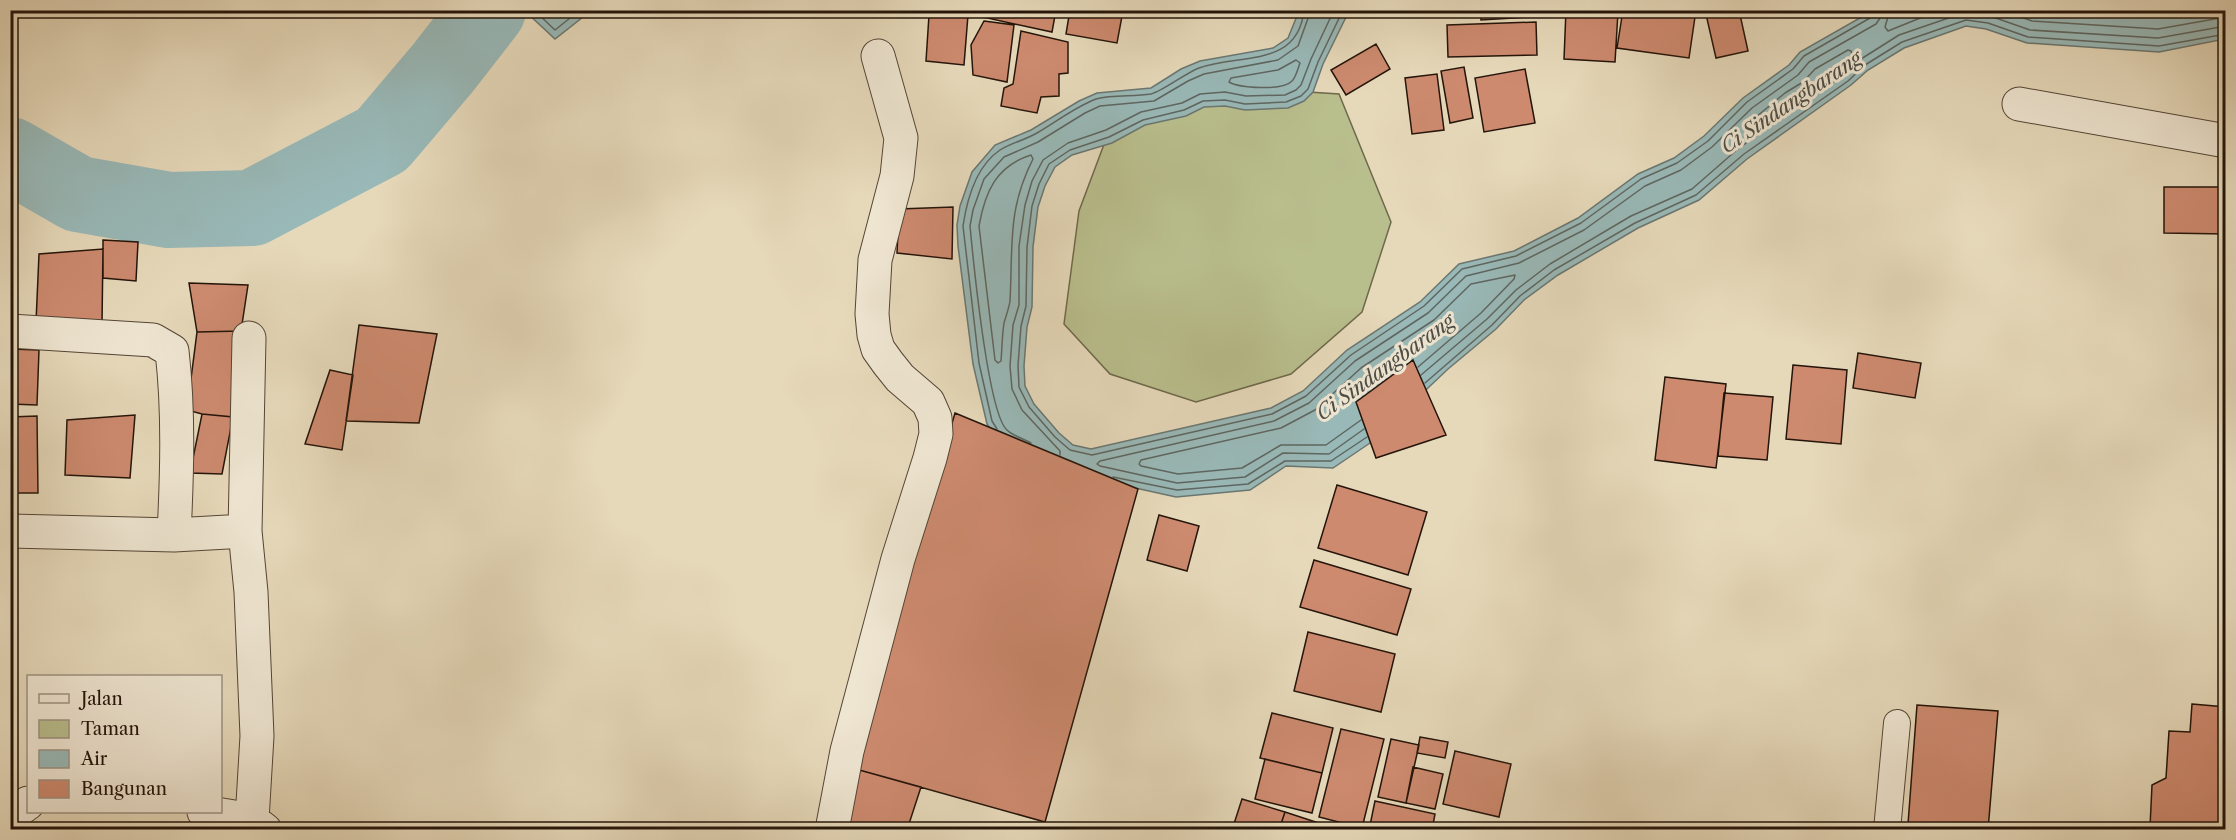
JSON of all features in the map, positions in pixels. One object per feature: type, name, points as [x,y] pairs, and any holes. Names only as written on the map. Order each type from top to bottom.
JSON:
[{"type":"street","points":[[832,830],[847,751],[898,559],[936,434],[935,418],[928,402],[900,378],[878,349],[874,335],[872,314],[876,260],[897,176],[901,138],[878,56]]},
{"type":"street","points":[[2019,104],[2226,141]]},
{"type":"street","points":[[10,331],[153,340],[172,351],[176,381],[177,463],[174,536]]},
{"type":"street","points":[[208,813],[259,825],[251,592],[245,531],[249,338]]},
{"type":"street","points":[[10,531],[174,536],[245,531]]},
{"type":"street","points":[[10,816],[27,804]]},
{"type":"lane","points":[[1887,830],[1897,723]]},
{"type":"green space","points":[[1214,86],[1339,94],[1391,222],[1362,312],[1291,374],[1196,402],[1110,374],[1064,324],[1079,211],[1106,139]]},
{"type":"water","points":[[525,11],[587,11],[583,17],[555,39]]},
{"type":"water","points":[[1299,11],[1349,11],[1323,64],[1313,92],[1304,101],[1288,108],[1245,110],[1225,106],[1204,107],[1186,116],[1145,125],[1112,143],[1072,155],[1055,167],[1045,186],[1038,207],[1033,247],[1032,307],[1027,327],[1025,386],[1034,404],[1059,433],[1073,445],[1091,449],[1271,408],[1303,391],[1347,350],[1420,302],[1459,264],[1514,251],[1578,218],[1638,174],[1674,158],[1704,136],[1743,98],[1789,65],[1800,52],[1872,11],[2225,11],[2225,39],[2159,52],[2027,43],[1986,29],[1966,26],[1904,48],[1868,70],[1851,85],[1747,159],[1699,200],[1638,228],[1558,275],[1524,300],[1496,329],[1448,369],[1370,443],[1333,468],[1286,466],[1250,490],[1176,497],[1054,470],[997,440],[987,424],[973,364],[958,246],[957,225],[960,206],[972,172],[995,145],[1031,130],[1079,101],[1097,93],[1151,88],[1181,69],[1200,61],[1273,48],[1288,38]]},
{"type":"building","points":[[979,10],[1056,10],[1052,32],[978,16]]},
{"type":"building","points":[[1070,10],[1137,10],[1135,17],[1122,16],[1117,43],[1066,34]]},
{"type":"building","points":[[1480,10],[1530,10],[1531,17],[1481,20]]},
{"type":"building","points":[[1566,10],[1618,12],[1615,62],[1564,59]]},
{"type":"building","points":[[1623,10],[1696,10],[1689,58],[1617,48]]},
{"type":"building","points":[[1705,10],[1739,10],[1748,51],[1716,58]]},
{"type":"building","points":[[1776,10],[1805,10],[1804,15]]},
{"type":"building","points":[[929,15],[968,15],[964,65],[926,61]]},
{"type":"building","points":[[984,21],[1014,25],[1007,82],[973,75],[971,45]]},
{"type":"building","points":[[1536,22],[1537,55],[1448,57],[1447,25]]},
{"type":"building","points":[[1021,31],[1068,42],[1068,73],[1059,74],[1059,96],[1041,97],[1037,113],[1001,106],[1004,88],[1013,84]]},
{"type":"building","points":[[1376,44],[1390,69],[1346,95],[1331,70]]},
{"type":"building","points":[[1464,67],[1473,118],[1450,123],[1441,71]]},
{"type":"building","points":[[1525,69],[1535,123],[1484,132],[1475,78]]},
{"type":"building","points":[[1437,74],[1444,130],[1412,134],[1405,78]]},
{"type":"building","points":[[2164,187],[2226,187],[2226,234],[2164,233]]},
{"type":"building","points":[[953,207],[952,259],[897,253],[899,209]]},
{"type":"building","points":[[103,240],[138,242],[136,281],[103,278]]},
{"type":"building","points":[[103,249],[102,324],[36,322],[39,254]]},
{"type":"building","points":[[189,283],[248,285],[241,331],[197,332]]},
{"type":"building","points":[[359,325],[437,334],[419,423],[346,421]]},
{"type":"building","points":[[241,331],[233,417],[187,410],[197,332]]},
{"type":"building","points":[[10,349],[39,350],[37,405],[10,404]]},
{"type":"building","points":[[1858,353],[1921,363],[1915,398],[1853,388]]},
{"type":"building","points":[[1413,360],[1446,435],[1376,458],[1356,402]]},
{"type":"building","points":[[1793,365],[1847,370],[1841,444],[1786,439]]},
{"type":"building","points":[[330,370],[353,375],[342,450],[305,444]]},
{"type":"building","points":[[1665,377],[1726,384],[1716,468],[1655,460]]},
{"type":"building","points":[[1724,393],[1773,397],[1767,460],[1718,456]]},
{"type":"building","points":[[955,413],[1138,489],[1045,822],[852,768]]},
{"type":"building","points":[[202,414],[233,417],[222,474],[190,473]]},
{"type":"building","points":[[135,415],[130,478],[65,475],[67,420]]},
{"type":"building","points":[[37,416],[38,493],[10,493],[10,417]]},
{"type":"building","points":[[1337,485],[1427,512],[1408,575],[1318,548]]},
{"type":"building","points":[[1159,515],[1199,526],[1187,571],[1147,560]]},
{"type":"building","points":[[1314,560],[1411,589],[1397,635],[1300,607]]},
{"type":"building","points":[[1308,632],[1395,654],[1381,712],[1294,691]]},
{"type":"building","points":[[2192,704],[2226,707],[2226,830],[2150,827],[2152,785],[2166,778],[2169,731],[2190,732]]},
{"type":"building","points":[[1917,705],[1998,711],[1988,830],[1908,824]]},
{"type":"building","points":[[1272,713],[1333,728],[1322,773],[1260,758]]},
{"type":"building","points":[[1341,729],[1384,739],[1362,828],[1319,817]]},
{"type":"building","points":[[1420,737],[1448,742],[1445,758],[1417,753]]},
{"type":"building","points":[[1391,739],[1419,745],[1406,803],[1378,797]]},
{"type":"building","points":[[1455,751],[1511,764],[1499,817],[1443,804]]},
{"type":"building","points":[[1265,759],[1322,773],[1312,813],[1255,799]]},
{"type":"building","points":[[1413,767],[1443,774],[1435,809],[1406,803]]},
{"type":"building","points":[[852,768],[921,787],[907,830],[847,830]]},
{"type":"building","points":[[1242,799],[1285,812],[1279,830],[1232,830]]},
{"type":"building","points":[[1375,801],[1435,814],[1432,830],[1369,830]]},
{"type":"building","points":[[1285,812],[1337,829],[1279,830]]},
{"type":"building","points":[[2150,827],[2193,829],[2150,830]]},
{"type":"waterway","name":"Ci Sindangbarang","points":[[10,155],[78,194],[169,210],[252,208],[382,140],[488,10]]}]
